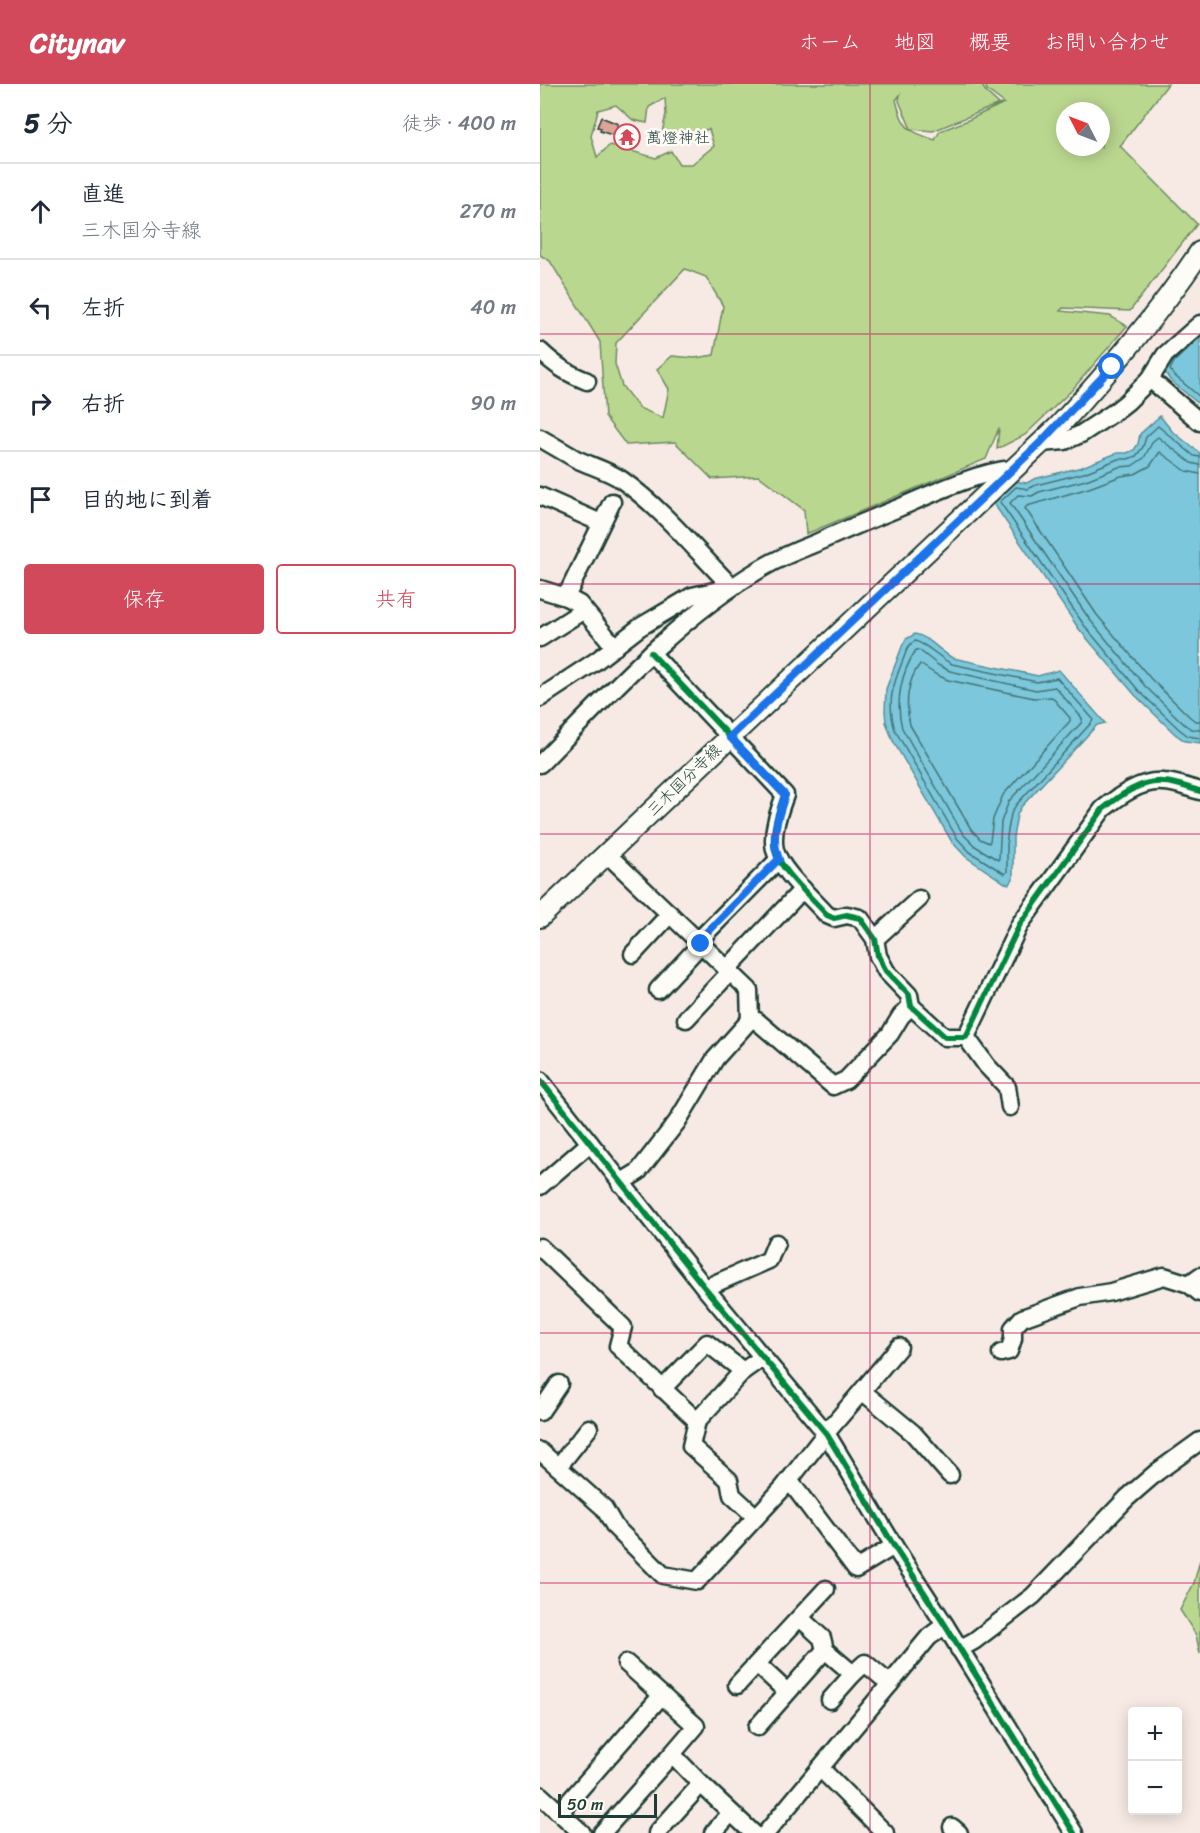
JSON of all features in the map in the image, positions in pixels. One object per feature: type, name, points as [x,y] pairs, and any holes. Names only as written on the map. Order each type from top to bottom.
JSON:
[{"type":"main road","name":"三木国分寺線","points":[[540,916],[1040,443],[1112,367],[1147,325],[1200,252]]},
{"type":"street","points":[[1040,443],[1065,441],[1081,434],[1127,402],[1150,379],[1165,355],[1200,324]]},
{"type":"street","points":[[540,351],[567,374],[587,381]]},
{"type":"street","points":[[1150,379],[1200,422]]},
{"type":"street","points":[[540,438],[577,459],[620,478],[676,526],[732,587]]},
{"type":"street","points":[[540,764],[611,691],[685,622],[732,587],[764,567],[869,520],[996,471],[1012,469]]},
{"type":"street","points":[[540,496],[601,523]]},
{"type":"street","points":[[566,597],[612,502]]},
{"type":"street","points":[[540,698],[596,661],[640,627],[692,596],[732,587]]},
{"type":"street","points":[[540,589],[566,597],[579,604],[615,646]]},
{"type":"street","points":[[540,638],[584,610]]},
{"type":"street","points":[[651,653],[785,795],[776,822],[775,849],[783,867],[827,915],[834,918],[847,915],[860,918],[874,939],[878,956],[886,970],[909,995],[911,1006],[945,1037],[966,1037]]},
{"type":"street","points":[[966,1037],[1020,924],[1103,809],[1116,798],[1137,787],[1162,782],[1200,791]]},
{"type":"street","points":[[607,854],[749,990],[750,1020],[715,1059],[677,1122],[638,1172],[620,1183]]},
{"type":"street","points":[[658,990],[699,942],[779,859]]},
{"type":"street","points":[[686,1019],[803,889]]},
{"type":"street","points":[[874,939],[919,899]]},
{"type":"street","points":[[633,954],[670,914]]},
{"type":"street","points":[[750,1020],[757,1021],[833,1086],[846,1080],[890,1034],[901,1016],[911,1006]]},
{"type":"street","points":[[966,1037],[987,1066],[1007,1087],[1010,1107]]},
{"type":"street","points":[[540,1080],[620,1183],[826,1434],[945,1625],[1067,1830]]},
{"type":"street","points":[[540,1186],[590,1143]]},
{"type":"street","points":[[705,1288],[769,1260],[776,1243]]},
{"type":"street","points":[[540,1247],[622,1327],[618,1346],[697,1421]]},
{"type":"street","points":[[1001,1353],[1008,1351],[1013,1340],[1013,1328],[1022,1318],[1080,1297],[1111,1292],[1164,1276],[1196,1284]]},
{"type":"street","points":[[662,1389],[707,1343],[743,1371]]},
{"type":"street","points":[[540,1451],[604,1508],[615,1527],[663,1575],[697,1581],[789,1480],[899,1347]]},
{"type":"street","points":[[756,1517],[732,1495],[729,1480],[691,1446],[697,1421],[743,1371],[763,1357]]},
{"type":"street","points":[[540,1412],[559,1384]]},
{"type":"street","points":[[862,1391],[913,1433],[950,1475]]},
{"type":"street","points":[[558,1467],[589,1428]]},
{"type":"street","points":[[959,1649],[974,1641],[1033,1596],[1127,1498],[1157,1472],[1200,1441]]},
{"type":"street","points":[[789,1480],[856,1569],[894,1546]]},
{"type":"street","points":[[737,1685],[826,1589]]},
{"type":"street","points":[[800,1618],[822,1638],[825,1650],[853,1674]]},
{"type":"street","points":[[766,1833],[929,1637],[945,1625]]},
{"type":"street","points":[[756,1727],[825,1650]]},
{"type":"street","points":[[830,1700],[865,1662],[890,1684]]},
{"type":"street","points":[[602,1833],[696,1726],[626,1663]]},
{"type":"street","points":[[757,1664],[787,1692]]},
{"type":"street","points":[[560,1812],[662,1695]]},
{"type":"street","points":[[672,1754],[753,1833]]},
{"type":"street","points":[[820,1768],[885,1833]]},
{"type":"street","points":[[657,1833],[701,1784]]},
{"type":"street","points":[[540,1795],[582,1833]]},
{"type":"street","points":[[713,1833],[731,1813]]},
{"type":"green space","points":[[540,84],[981,84],[999,104],[933,131],[911,129],[899,101],[900,95],[896,100],[904,123],[912,131],[935,140],[940,131],[1004,103],[987,90],[985,84],[1168,84],[1120,146],[1197,224],[1130,311],[1063,308],[1060,311],[1110,316],[1127,326],[1071,391],[1025,435],[997,449],[999,428],[986,459],[806,534],[804,510],[759,476],[712,479],[675,442],[626,445],[605,417],[600,342],[550,261],[540,255]],"holes":[[[665,98],[666,114],[662,133],[680,137],[709,129],[714,146],[692,164],[679,164],[671,151],[656,158],[610,145],[597,157],[591,136],[598,110],[616,105],[633,120],[647,123],[649,107]],[[685,269],[706,277],[723,306],[714,355],[695,358],[672,356],[657,369],[669,389],[663,418],[639,408],[622,386],[615,364],[616,343]]]},
{"type":"green space","points":[[1200,1560],[1200,1654],[1196,1635],[1180,1610],[1194,1583]]},
{"type":"water","points":[[1200,330],[1200,405],[1170,380],[1164,371],[1164,366]]},
{"type":"water","points":[[1160,416],[1172,431],[1200,453],[1200,743],[1185,741],[1175,734],[1135,695],[1079,629],[992,501],[1013,481],[1027,483],[1034,479],[1082,467],[1117,453],[1134,450],[1140,434]]},
{"type":"water","points":[[915,634],[925,638],[953,658],[1038,676],[1059,670],[1105,723],[1097,725],[1021,807],[1017,815],[1013,837],[1013,879],[1009,884],[966,857],[952,842],[893,741],[886,722],[886,689],[903,644],[906,639]]},
{"type":"building","points":[[601,117],[618,124],[615,136],[600,131],[601,128],[597,127]]},
{"type":"cycle path","points":[[651,653],[785,795],[774,836],[775,850],[783,866],[827,915],[834,918],[847,915],[860,918],[875,939],[878,956],[886,971],[909,995],[911,1006],[945,1037],[966,1037],[1020,924],[1103,809],[1123,794],[1139,786],[1155,782],[1168,782],[1200,791]]},
{"type":"cycle path","points":[[540,1080],[705,1288],[826,1433],[1074,1833]]},
{"type":"place","name":"萬燈神社","points":[[627,137]]},
{"type":"route","points":[[701,944],[698,941],[779,859],[775,849],[776,822],[785,795],[730,737],[1058,427],[1112,367]]}]
